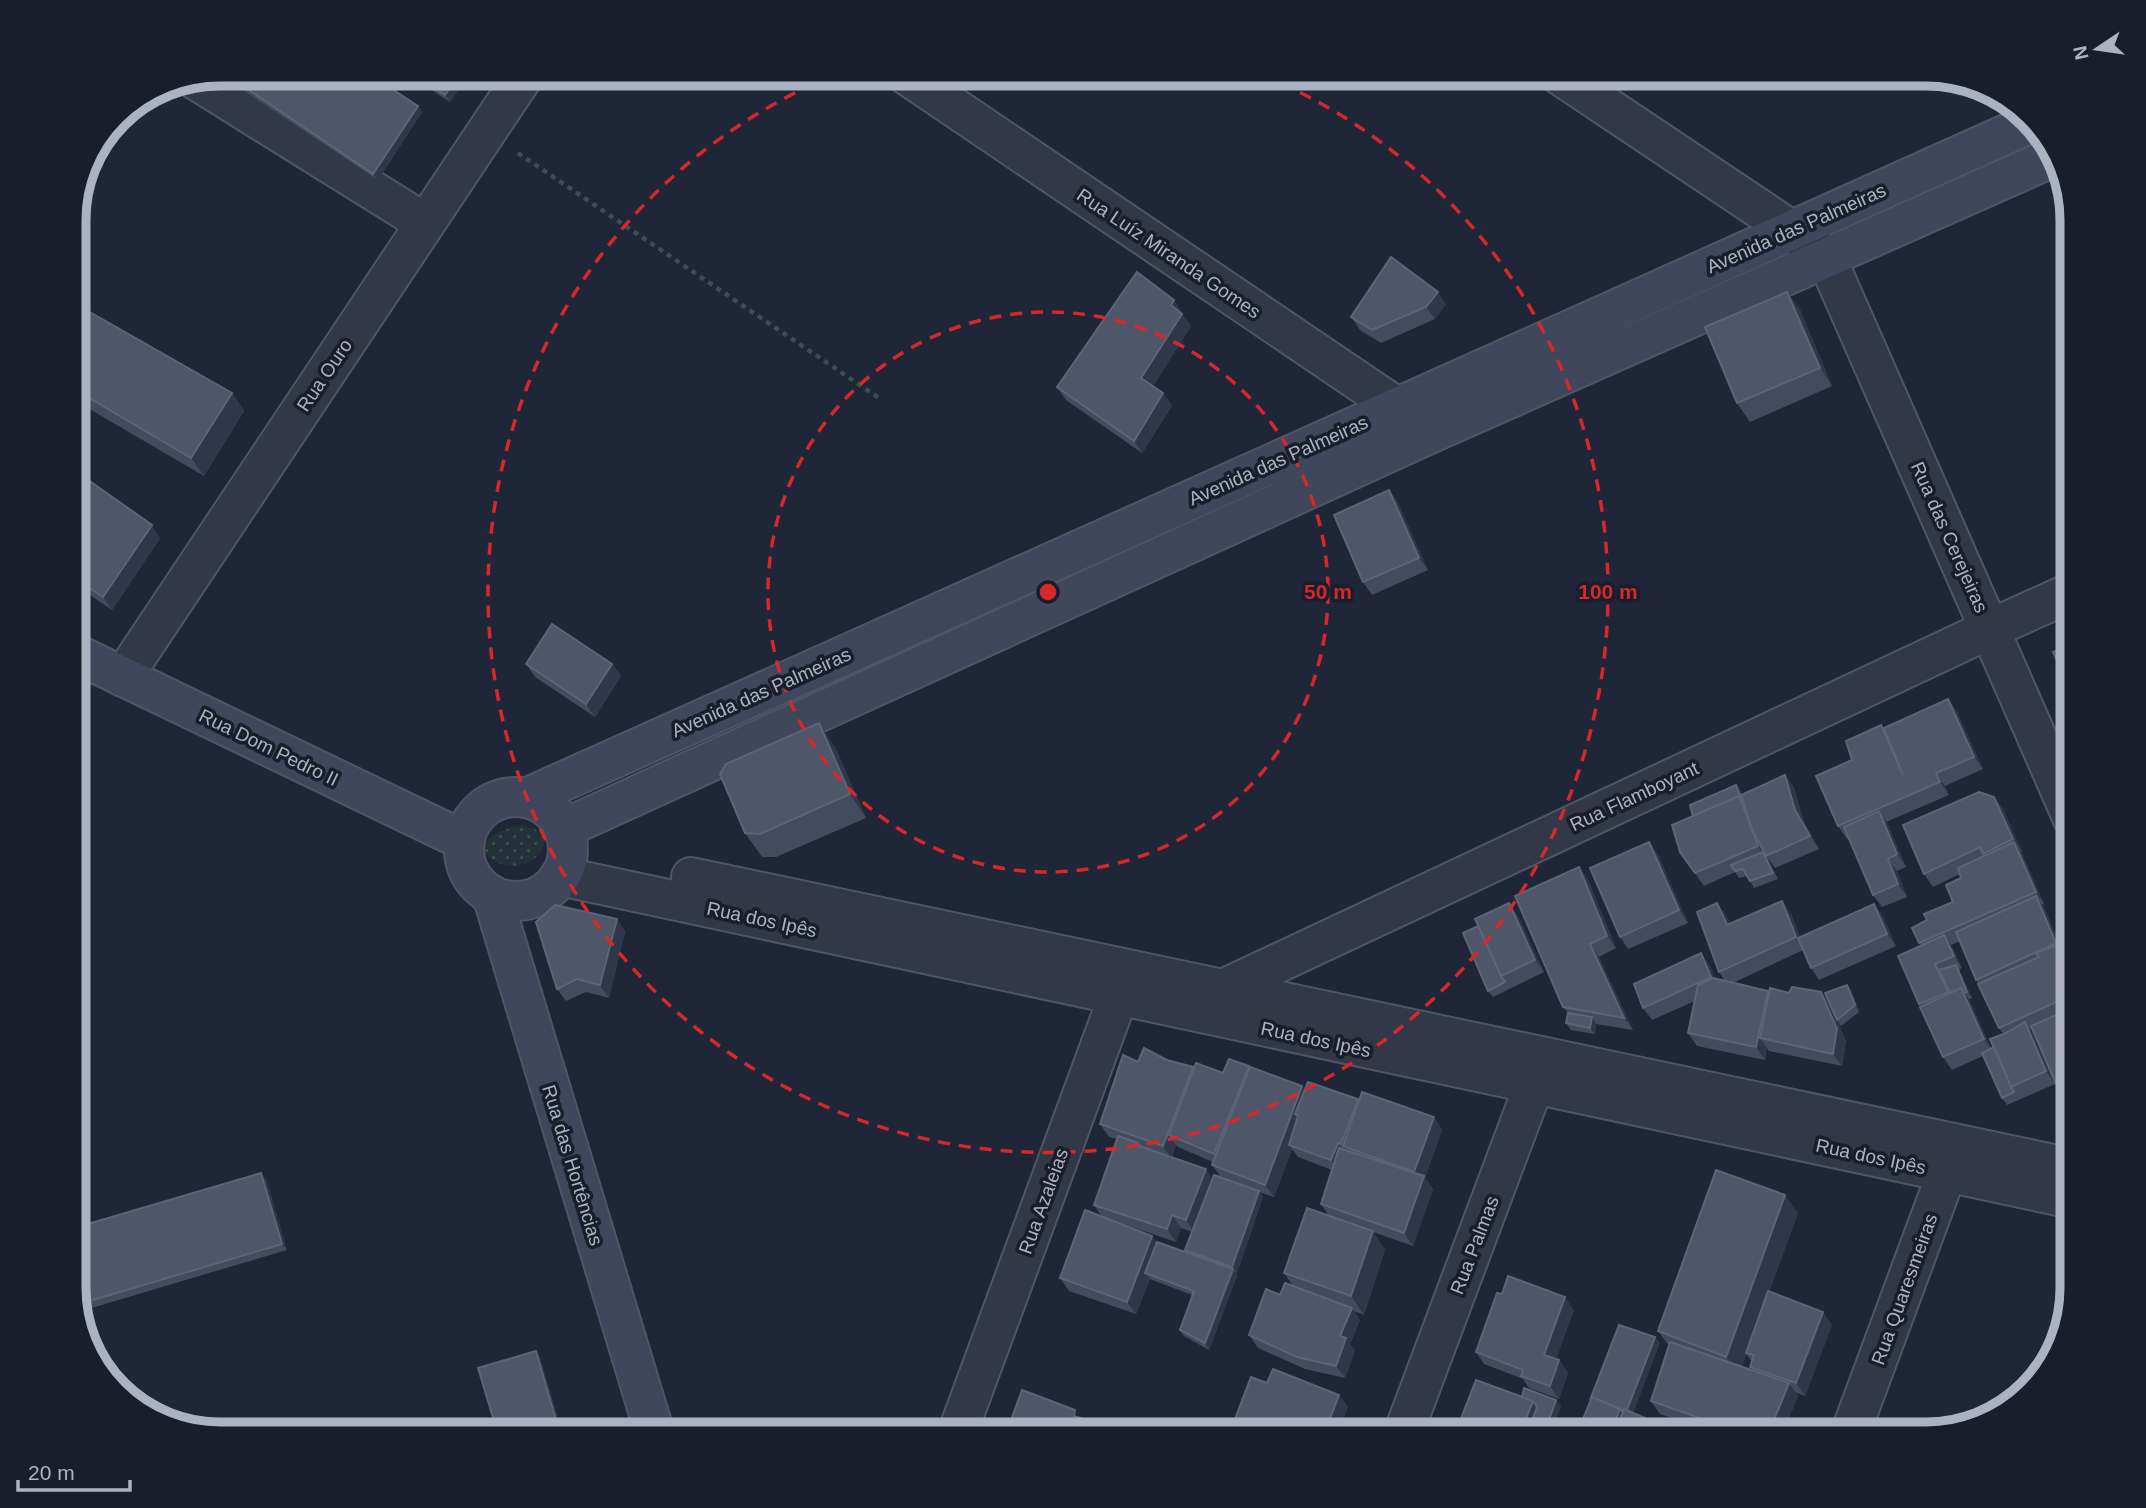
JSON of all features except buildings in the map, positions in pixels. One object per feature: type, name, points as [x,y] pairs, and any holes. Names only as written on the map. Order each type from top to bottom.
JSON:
[{"type":"street","name":"Rua Ouro","points":[[123,677],[518,86]]},
{"type":"street","name":"Rua Luíz Miranda Gomes","points":[[923,86],[1434,432]]},
{"type":"street","points":[[1576,86],[1791,230],[1826,257]]},
{"type":"street","points":[[206,87],[425,223]]},
{"type":"street","name":"Avenida das Palmeiras","points":[[526,798],[2023,127]]},
{"type":"street","name":"Avenida das Palmeiras","points":[[564,852],[1434,432],[2046,160]]},
{"type":"street","name":"Rua das Cerejeiras","points":[[1826,257],[2060,788]]},
{"type":"street","name":"Rua Flamboyant","points":[[1221,1003],[1990,629],[2060,598]]},
{"type":"street","name":"Rua Dom Pedro II","points":[[86,659],[465,841]]},
{"type":"street","points":[[504,798],[526,798],[546,807],[564,852],[555,885],[534,899],[509,901],[485,892],[469,874],[463,849],[470,824],[484,807],[504,798]]},
{"type":"street","name":"Rua dos Ipês","points":[[564,852],[1124,983],[1952,1158],[2060,1195]]},
{"type":"street","name":"Rua das Hortências","points":[[492,895],[651,1422]]},
{"type":"street","name":"Rua Azaleias","points":[[961,1422],[1124,983]]},
{"type":"street","name":"Rua Palmas","points":[[1407,1422],[1539,1071]]},
{"type":"street","name":"Rua dos Ipês","points":[[1952,1158],[2060,1167]]},
{"type":"street","name":"Rua Quaresmeiras","points":[[1854,1422],[1952,1158]]},
{"type":"path","points":[[487,132],[879,398]]},
{"type":"shaded area","points":[[519,826],[535,829],[545,841],[542,850],[535,858],[518,866],[499,864],[491,859],[484,851],[492,836]]}]
